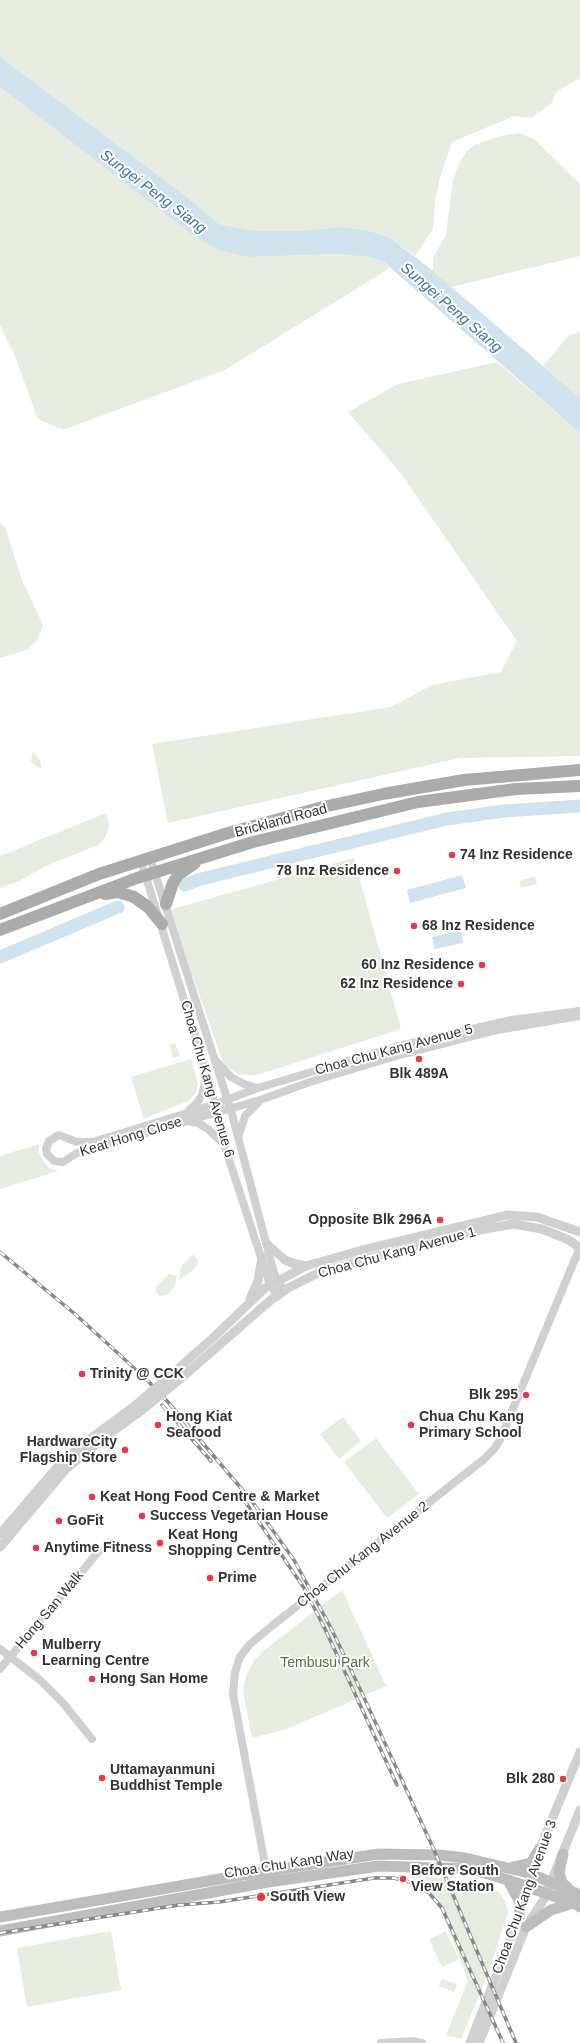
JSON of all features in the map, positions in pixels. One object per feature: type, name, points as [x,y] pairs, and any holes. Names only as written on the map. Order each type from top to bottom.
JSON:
[{"type":"main road","name":"Brickland Road","points":[[0,914],[99,874],[228,833],[323,807],[383,794],[464,780],[580,770]]},
{"type":"main road","name":"Brickland Road","points":[[0,930],[150,873],[253,842],[418,802],[516,789],[580,786]]},
{"type":"main road","points":[[166,904],[169,892],[178,876],[202,858]]},
{"type":"main road","points":[[82,898],[118,892],[129,894],[148,907],[162,924]]},
{"type":"main road","points":[[508,1868],[531,1863],[540,1848]]},
{"type":"main road","name":"Choa Chu Kang Way","points":[[0,1931],[379,1854],[439,1855],[465,1858],[532,1874],[551,1881],[576,1899]]},
{"type":"main road","points":[[526,1927],[551,1910],[576,1899],[562,1883],[559,1872],[563,1854]]},
{"type":"main road","name":"Choa Chu Kang Way","points":[[0,1917],[267,1876],[380,1866],[472,1869],[546,1893],[576,1899]]},
{"type":"main road","points":[[508,1880],[520,1902],[519,1917]]},
{"type":"street","name":"Choa Chu Kang Avenue 6","points":[[146,859],[162,924],[213,1094],[214,1109],[224,1144],[262,1257],[273,1283],[281,1293]]},
{"type":"street","name":"Choa Chu Kang Avenue 6","points":[[150,873],[166,904],[239,1138],[267,1244],[273,1283]]},
{"type":"street","name":"Choa Chu Kang Avenue 5","points":[[214,1109],[230,1109],[358,1067],[512,1020],[580,1011]]},
{"type":"street","name":"Choa Chu Kang Avenue 5","points":[[214,1109],[227,1099],[258,1088],[395,1047],[475,1032],[580,1016]]},
{"type":"street","points":[[214,1059],[231,1077],[244,1084],[258,1088]]},
{"type":"street","points":[[207,1074],[200,1099],[186,1116],[208,1129],[224,1144]]},
{"type":"street","points":[[239,1138],[245,1116],[263,1099]]},
{"type":"street","name":"Keat Hong Close","points":[[186,1116],[77,1153],[63,1162],[54,1161],[47,1154],[47,1145],[54,1136],[64,1136],[77,1142],[88,1142],[186,1116],[214,1109]]},
{"type":"street","name":"Choa Chu Kang Avenue 1","points":[[176,1377],[228,1323],[273,1283],[306,1266],[366,1249],[507,1215],[536,1217],[580,1232]]},
{"type":"street","name":"Choa Chu Kang Avenue 1","points":[[0,1547],[66,1470],[176,1377],[281,1293],[304,1279],[343,1265],[497,1226],[513,1224],[542,1229],[569,1240],[580,1248]]},
{"type":"street","points":[[267,1244],[284,1260],[306,1266]]},
{"type":"street","name":"Choa Chu Kang Avenue 2","points":[[267,1876],[233,1694],[235,1672],[240,1657],[249,1645],[273,1625],[494,1450],[500,1440],[580,1248]]},
{"type":"street","points":[[247,1306],[258,1281],[262,1257]]},
{"type":"street","points":[[228,1323],[235,1321],[241,1325]]},
{"type":"street","name":"Choa Chu Kang Avenue 1","points":[[0,1534],[60,1464],[86,1441],[140,1407]]},
{"type":"street","name":"Hong San Walk","points":[[0,1669],[99,1551]]},
{"type":"street","points":[[0,1649],[40,1680],[63,1703],[92,1739]]},
{"type":"street","name":"Choa Chu Kang Avenue 3","points":[[470,2043],[519,1917],[540,1848],[580,1752]]},
{"type":"street","name":"Choa Chu Kang Avenue 3","points":[[479,2043],[526,1927],[546,1893],[580,1810]]},
{"type":"street","points":[[381,2043],[412,2041],[422,2043]]},
{"type":"green space","points":[[0,0],[580,0],[580,78],[556,92],[551,104],[531,118],[514,116],[452,142],[440,177],[435,202],[433,229],[415,256],[389,237],[366,230],[342,227],[298,231],[254,231],[219,224],[191,200],[0,57]]},
{"type":"green space","points":[[0,87],[190,233],[249,257],[336,254],[368,257],[384,262],[390,268],[225,370],[63,430],[38,419],[14,354],[0,325]]},
{"type":"green space","points":[[520,133],[534,139],[580,184],[580,256],[451,287],[433,271],[433,258],[446,235],[453,179],[459,164],[466,152],[475,145],[496,137]]},
{"type":"green space","points":[[580,332],[580,398],[543,366],[569,335]]},
{"type":"green space","points":[[497,362],[580,433],[580,756],[460,758],[168,823],[152,744],[391,707],[432,685],[501,672],[517,641],[402,475],[348,412],[398,384]]},
{"type":"green space","points":[[0,523],[5,527],[22,580],[43,625],[37,640],[27,650],[0,658]]},
{"type":"green space","points":[[33,751],[40,760],[41,768],[36,767],[31,761]]},
{"type":"green space","points":[[106,813],[109,823],[108,831],[104,839],[98,845],[46,866],[19,881],[0,888],[0,856]]},
{"type":"green space","points":[[354,858],[401,1029],[257,1075],[239,1075],[224,1065],[169,910]]},
{"type":"green space","points":[[535,876],[537,884],[521,888],[519,881]]},
{"type":"green space","points":[[175,1043],[180,1056],[173,1058],[169,1045]]},
{"type":"green space","points":[[191,1059],[198,1084],[196,1093],[188,1101],[144,1119],[131,1077]]},
{"type":"green space","points":[[39,1144],[39,1153],[43,1161],[50,1168],[58,1171],[0,1189],[0,1156]]},
{"type":"green space","points":[[193,1254],[198,1260],[197,1265],[193,1270],[178,1281],[182,1265]]},
{"type":"green space","points":[[169,1274],[177,1276],[175,1285],[168,1295],[160,1296],[157,1294],[156,1287]]},
{"type":"green space","points":[[343,1417],[361,1441],[339,1459],[320,1434]]},
{"type":"green space","points":[[376,1438],[419,1494],[387,1518],[344,1462]]},
{"type":"green space","name":"Tembusu Park","points":[[342,1590],[386,1686],[287,1729],[252,1738],[243,1691],[246,1676],[253,1662],[262,1652]]},
{"type":"green space","points":[[408,1875],[451,1879],[499,1892],[505,1901],[508,1912],[489,1971],[461,2039],[446,2035],[468,1981],[436,1897]]},
{"type":"green space","points":[[111,1931],[121,1990],[27,2007],[17,1948]]},
{"type":"green space","points":[[446,1931],[459,1959],[442,1967],[429,1939]]},
{"type":"green space","points":[[442,1979],[457,1984],[454,1992],[439,1986]]},
{"type":"water","name":"Sungei Peng Siang","points":[[0,57],[191,200],[219,224],[254,231],[298,231],[342,227],[366,230],[389,237],[433,271],[580,398],[580,433],[384,262],[368,257],[336,254],[249,257],[218,250],[190,233],[0,87]]},
{"type":"water","points":[[462,875],[466,888],[410,903],[407,890]]},
{"type":"water","points":[[461,930],[463,943],[435,949],[432,937]]},
{"type":"waterway","points":[[185,885],[201,879],[447,819],[504,811],[580,806]]},
{"type":"waterway","points":[[0,957],[118,907]]},
{"type":"railway","points":[[0,1252],[75,1314],[145,1378],[168,1402],[251,1500],[294,1560],[331,1628],[361,1691],[434,1850],[516,2043]]},
{"type":"railway","points":[[162,1405],[211,1461]]},
{"type":"railway","points":[[244,1500],[304,1588],[326,1631],[397,1785]]},
{"type":"railway","points":[[0,1933],[179,1905],[219,1902],[374,1878],[394,1878],[413,1883],[429,1893],[442,1908],[503,2043]]},
{"type":"place","name":"74 Inz Residence","points":[[452,855]]},
{"type":"place","name":"78 Inz Residence","points":[[397,871]]},
{"type":"place","name":"68 Inz Residence","points":[[414,926]]},
{"type":"place","name":"60 Inz Residence","points":[[482,965]]},
{"type":"place","name":"62 Inz Residence","points":[[461,984]]},
{"type":"place","name":"Blk 489A","points":[[419,1059]]},
{"type":"place","name":"Opposite Blk 296A","points":[[440,1220]]},
{"type":"place","name":"Trinity @ CCK","points":[[82,1374]]},
{"type":"place","name":"Blk 295","points":[[526,1395]]},
{"type":"place","name":"Hong Kiat Seafood","points":[[158,1425]]},
{"type":"place","name":"Chua Chu Kang Primary School","points":[[411,1425]]},
{"type":"place","name":"HardwareCity Flagship Store","points":[[125,1450]]},
{"type":"place","name":"Keat Hong Food Centre & Market","points":[[92,1497]]},
{"type":"place","name":"Success Vegetarian House","points":[[142,1516]]},
{"type":"place","name":"GoFit","points":[[59,1521]]},
{"type":"place","name":"Keat Hong Shopping Centre","points":[[160,1543]]},
{"type":"place","name":"Anytime Fitness","points":[[36,1548]]},
{"type":"place","name":"Prime","points":[[210,1578]]},
{"type":"place","name":"Mulberry Learning Centre","points":[[34,1653]]},
{"type":"place","name":"Hong San Home","points":[[92,1679]]},
{"type":"place","name":"Uttamayanmuni Buddhist Temple","points":[[102,1778]]},
{"type":"place","name":"Blk 280","points":[[563,1779]]},
{"type":"place","name":"Before South View Station","points":[[403,1879]]},
{"type":"place","name":"South View","points":[[261,1897]]}]
